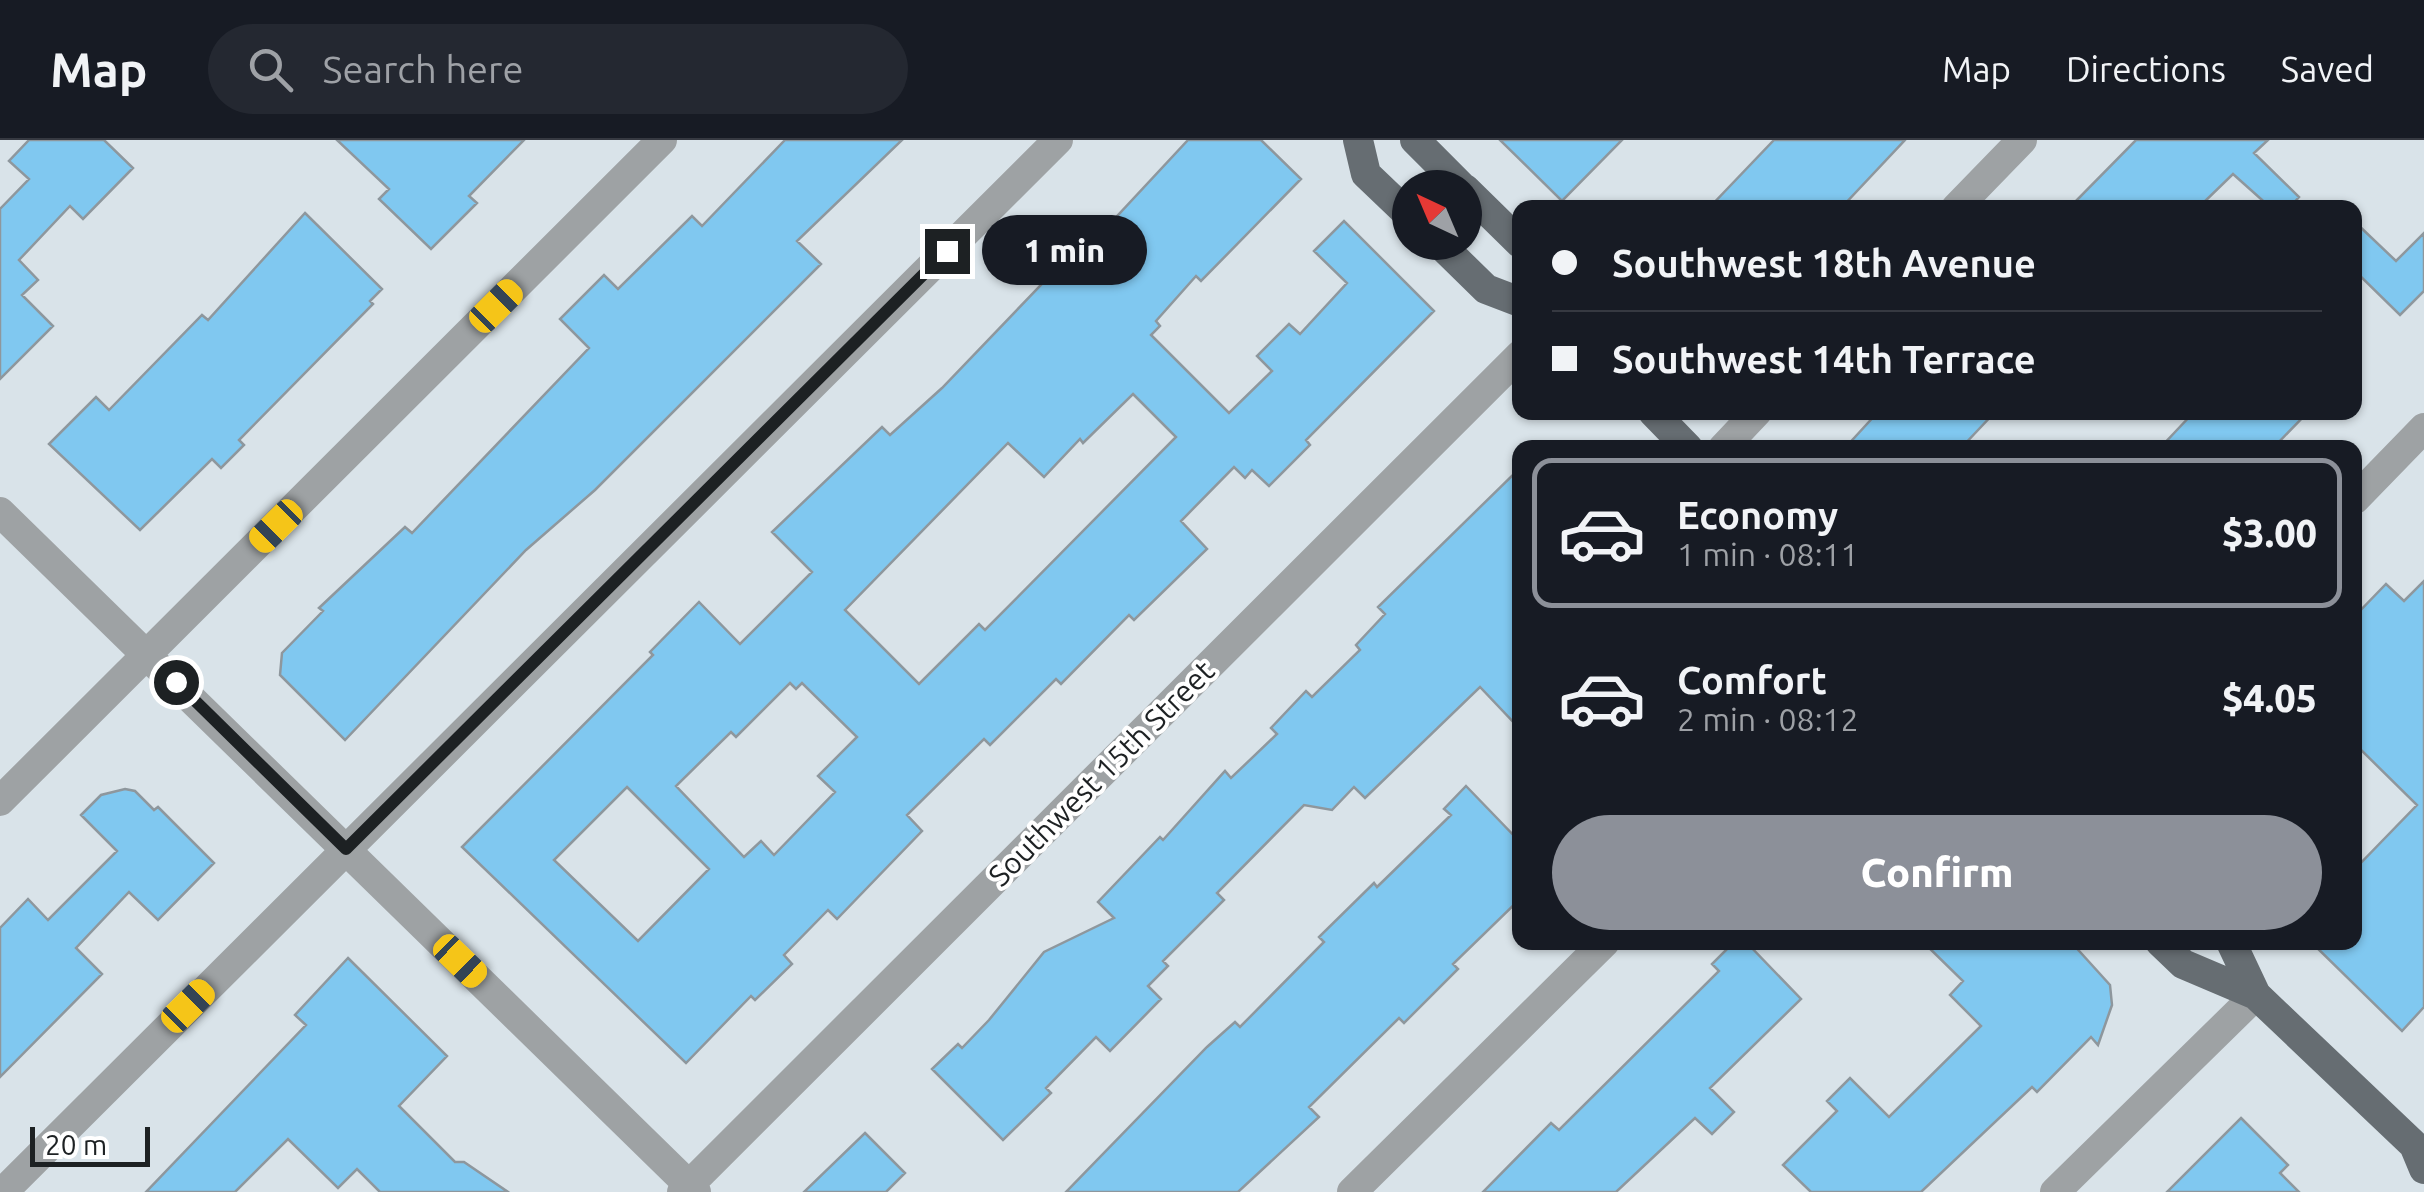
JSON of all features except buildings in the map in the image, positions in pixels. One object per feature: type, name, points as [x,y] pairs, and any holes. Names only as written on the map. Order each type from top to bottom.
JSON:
[{"type":"main road","points":[[1358,140],[1366,174],[1392,199]]},
{"type":"main road","points":[[1415,140],[1446,170]]},
{"type":"main road","points":[[1482,206],[1512,236]]},
{"type":"main road","points":[[1456,260],[1486,289],[1512,299]]},
{"type":"main road","points":[[1661,420],[1680,440]]},
{"type":"main road","points":[[2168,950],[2183,964],[2256,995],[2422,1149]]},
{"type":"main road","points":[[2235,950],[2256,995]]},
{"type":"street","points":[[0,801],[662,140]]},
{"type":"street","points":[[2,1192],[1058,140]]},
{"type":"street","points":[[1964,200],[2022,140]]},
{"type":"street","name":"Southwest 15th Street","points":[[689,1190],[1512,362]]},
{"type":"street","points":[[1731,440],[1749,420]]},
{"type":"street","points":[[2362,492],[2424,428]]},
{"type":"street","points":[[0,512],[689,1190]]},
{"type":"street","points":[[1352,1192],[1596,950]]},
{"type":"street","points":[[2055,1192],[2256,995]]},
{"type":"route","points":[[176,682],[346,849],[947,251]]}]
